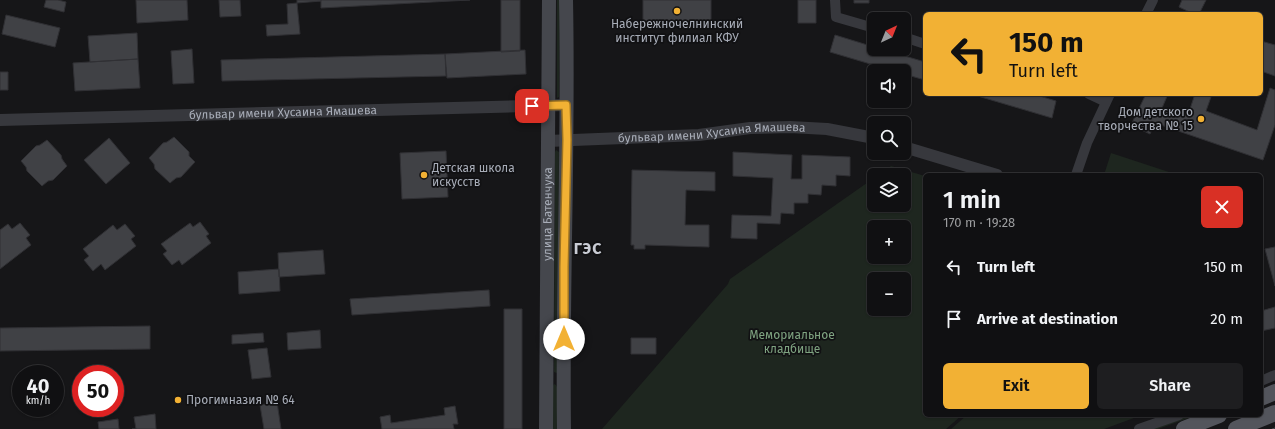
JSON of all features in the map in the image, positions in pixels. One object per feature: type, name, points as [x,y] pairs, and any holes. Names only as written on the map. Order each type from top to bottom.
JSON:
[{"type":"main road","name":"улица Батенчука","points":[[546,429],[549,0]]},
{"type":"main road","name":"улица Батенчука","points":[[564,429],[564,267],[567,140],[566,0]]},
{"type":"main road","points":[[546,387],[549,380],[553,378],[558,380],[563,387]]},
{"type":"main road","points":[[1263,397],[1275,392]]},
{"type":"main road","points":[[1236,429],[1275,413]]},
{"type":"main road","points":[[1184,429],[1214,417]]},
{"type":"street","points":[[836,0],[836,17],[867,26]]},
{"type":"street","points":[[1147,12],[1153,0]]},
{"type":"street","points":[[911,40],[923,43]]},
{"type":"street","points":[[1077,173],[1087,143],[1108,98],[1098,96]]},
{"type":"street","name":"бульвар имени Хусаина Ямашева","points":[[0,120],[566,105]]},
{"type":"street","name":"бульвар имени Хусаина Ямашева","points":[[548,141],[699,135],[750,128],[790,127],[828,129],[867,137]]},
{"type":"street","points":[[911,149],[990,173]]},
{"type":"street","points":[[1263,380],[1275,376]]},
{"type":"street","points":[[1139,429],[1173,417]]},
{"type":"green space","points":[[557,0],[560,0],[559,97],[557,98]]},
{"type":"green space","points":[[556,150],[559,152],[557,373],[554,372]]},
{"type":"green space","points":[[1111,153],[1172,173],[1105,173]]},
{"type":"green space","name":"Мемориальное кладбище","points":[[911,172],[923,175],[923,417],[960,417],[946,429],[602,429],[728,284],[730,279],[867,183],[867,212],[911,212]]},
{"type":"green space","points":[[554,384],[557,387],[557,429],[553,429],[552,387]]},
{"type":"green space","points":[[965,417],[1137,417],[1104,429],[951,429]]},
{"type":"green space","points":[[1180,417],[1191,417],[1158,429],[1148,429]]},
{"type":"building","points":[[46,0],[66,2],[64,12],[44,7]]},
{"type":"building","points":[[136,0],[187,0],[188,20],[137,23]]},
{"type":"building","points":[[219,0],[240,0],[241,16],[220,17]]},
{"type":"building","points":[[297,0],[321,0],[321,1],[297,3]]},
{"type":"building","points":[[321,0],[470,0],[321,8]]},
{"type":"building","points":[[501,0],[520,0],[520,51],[501,52]]},
{"type":"building","name":"Набережночелнинский институт филиал КФУ","points":[[643,0],[711,0],[711,22],[643,22]]},
{"type":"building","points":[[798,0],[816,0],[816,23],[798,23]]},
{"type":"building","points":[[854,0],[869,0],[869,3],[854,3]]},
{"type":"building","points":[[1182,0],[1206,0],[1200,12],[1190,12],[1179,7]]},
{"type":"building","points":[[297,3],[300,34],[267,36],[266,25],[288,24],[287,4]]},
{"type":"building","points":[[6,15],[60,28],[55,47],[2,34]]},
{"type":"building","points":[[137,33],[138,59],[90,62],[88,36]]},
{"type":"building","points":[[835,35],[867,45],[867,56],[905,56],[923,61],[923,79],[911,76],[911,64],[870,64],[830,52]]},
{"type":"building","points":[[1263,42],[1275,45],[1275,76],[1263,72]]},
{"type":"building","points":[[192,49],[194,83],[173,84],[171,51]]},
{"type":"building","points":[[525,50],[526,74],[447,78],[445,54]]},
{"type":"building","points":[[445,54],[446,76],[222,81],[221,60]]},
{"type":"building","points":[[138,59],[140,88],[75,91],[73,63]]},
{"type":"building","points":[[0,72],[8,72],[8,90],[0,90]]},
{"type":"building","points":[[1270,88],[1275,90],[1275,125],[1263,160],[1155,123],[1150,134],[1131,125],[1145,96],[1167,96],[1162,108],[1188,115],[1194,96],[1211,96],[1206,111],[1257,130]]},
{"type":"building","points":[[978,96],[1040,96],[1056,101],[1052,118]]},
{"type":"building","points":[[174,137],[189,152],[189,156],[195,162],[181,177],[176,178],[170,183],[155,169],[154,164],[149,158],[163,143]]},
{"type":"building","points":[[109,138],[130,163],[106,184],[84,160]]},
{"type":"building","points":[[47,140],[61,155],[67,166],[53,180],[48,181],[42,186],[27,171],[26,167],[21,161],[36,146]]},
{"type":"building","name":"Детская школа искусств","points":[[446,151],[448,197],[402,199],[400,153]]},
{"type":"building","points":[[733,152],[792,155],[791,179],[802,179],[802,155],[850,157],[850,176],[836,175],[836,186],[822,185],[821,195],[808,194],[808,203],[794,203],[794,214],[781,213],[780,224],[757,223],[757,239],[731,238],[732,215],[771,216],[773,178],[733,176]]},
{"type":"building","points":[[632,170],[715,172],[715,191],[686,190],[685,225],[709,225],[709,247],[645,245],[645,249],[634,249],[634,245],[631,245]]},
{"type":"building","points":[[200,222],[209,234],[206,236],[211,243],[182,265],[179,260],[172,265],[163,254],[167,251],[161,244],[190,223],[193,227]]},
{"type":"building","points":[[20,223],[30,235],[26,238],[31,245],[0,269],[0,230],[8,224],[12,229]]},
{"type":"building","points":[[125,224],[135,236],[131,239],[136,246],[105,270],[101,264],[93,271],[84,260],[89,256],[83,249],[113,225],[117,230]]},
{"type":"building","points":[[1275,247],[1275,286],[1265,249]]},
{"type":"building","points":[[323,250],[325,274],[279,277],[278,253]]},
{"type":"building","points":[[279,269],[280,291],[239,294],[238,272]]},
{"type":"building","points":[[489,290],[490,306],[352,315],[350,299]]},
{"type":"building","points":[[1275,307],[1275,328],[1263,331],[1263,310]]},
{"type":"building","points":[[504,309],[522,309],[522,429],[504,429]]},
{"type":"building","points":[[150,326],[150,349],[0,351],[0,328]]},
{"type":"building","points":[[320,330],[321,348],[288,350],[287,333]]},
{"type":"building","points":[[263,333],[264,342],[232,344],[232,335]]},
{"type":"building","points":[[631,338],[656,338],[656,354],[631,354]]},
{"type":"building","points":[[267,348],[271,377],[252,379],[248,350]]},
{"type":"building","points":[[277,402],[281,429],[264,429],[260,405]]},
{"type":"building","points":[[455,406],[458,424],[453,424],[454,429],[382,429],[380,417],[390,415],[391,423],[445,415],[444,408]]},
{"type":"building","points":[[155,414],[156,429],[136,429],[134,417]]},
{"type":"building","points":[[118,419],[119,429],[99,429],[98,422]]},
{"type":"place","name":"Набережночелнинский институт филиал КФУ","points":[[677,11]]},
{"type":"place","name":"Дом детского творчества № 15","points":[[1201,119]]},
{"type":"place","name":"Детская школа искусств","points":[[424,175]]},
{"type":"place","name":"Прогимназия № 64","points":[[178,400]]},
{"type":"district","name":"ГЭС","points":[[588,248]]},
{"type":"route","points":[[532,106],[566,105],[567,140],[564,339]]}]
